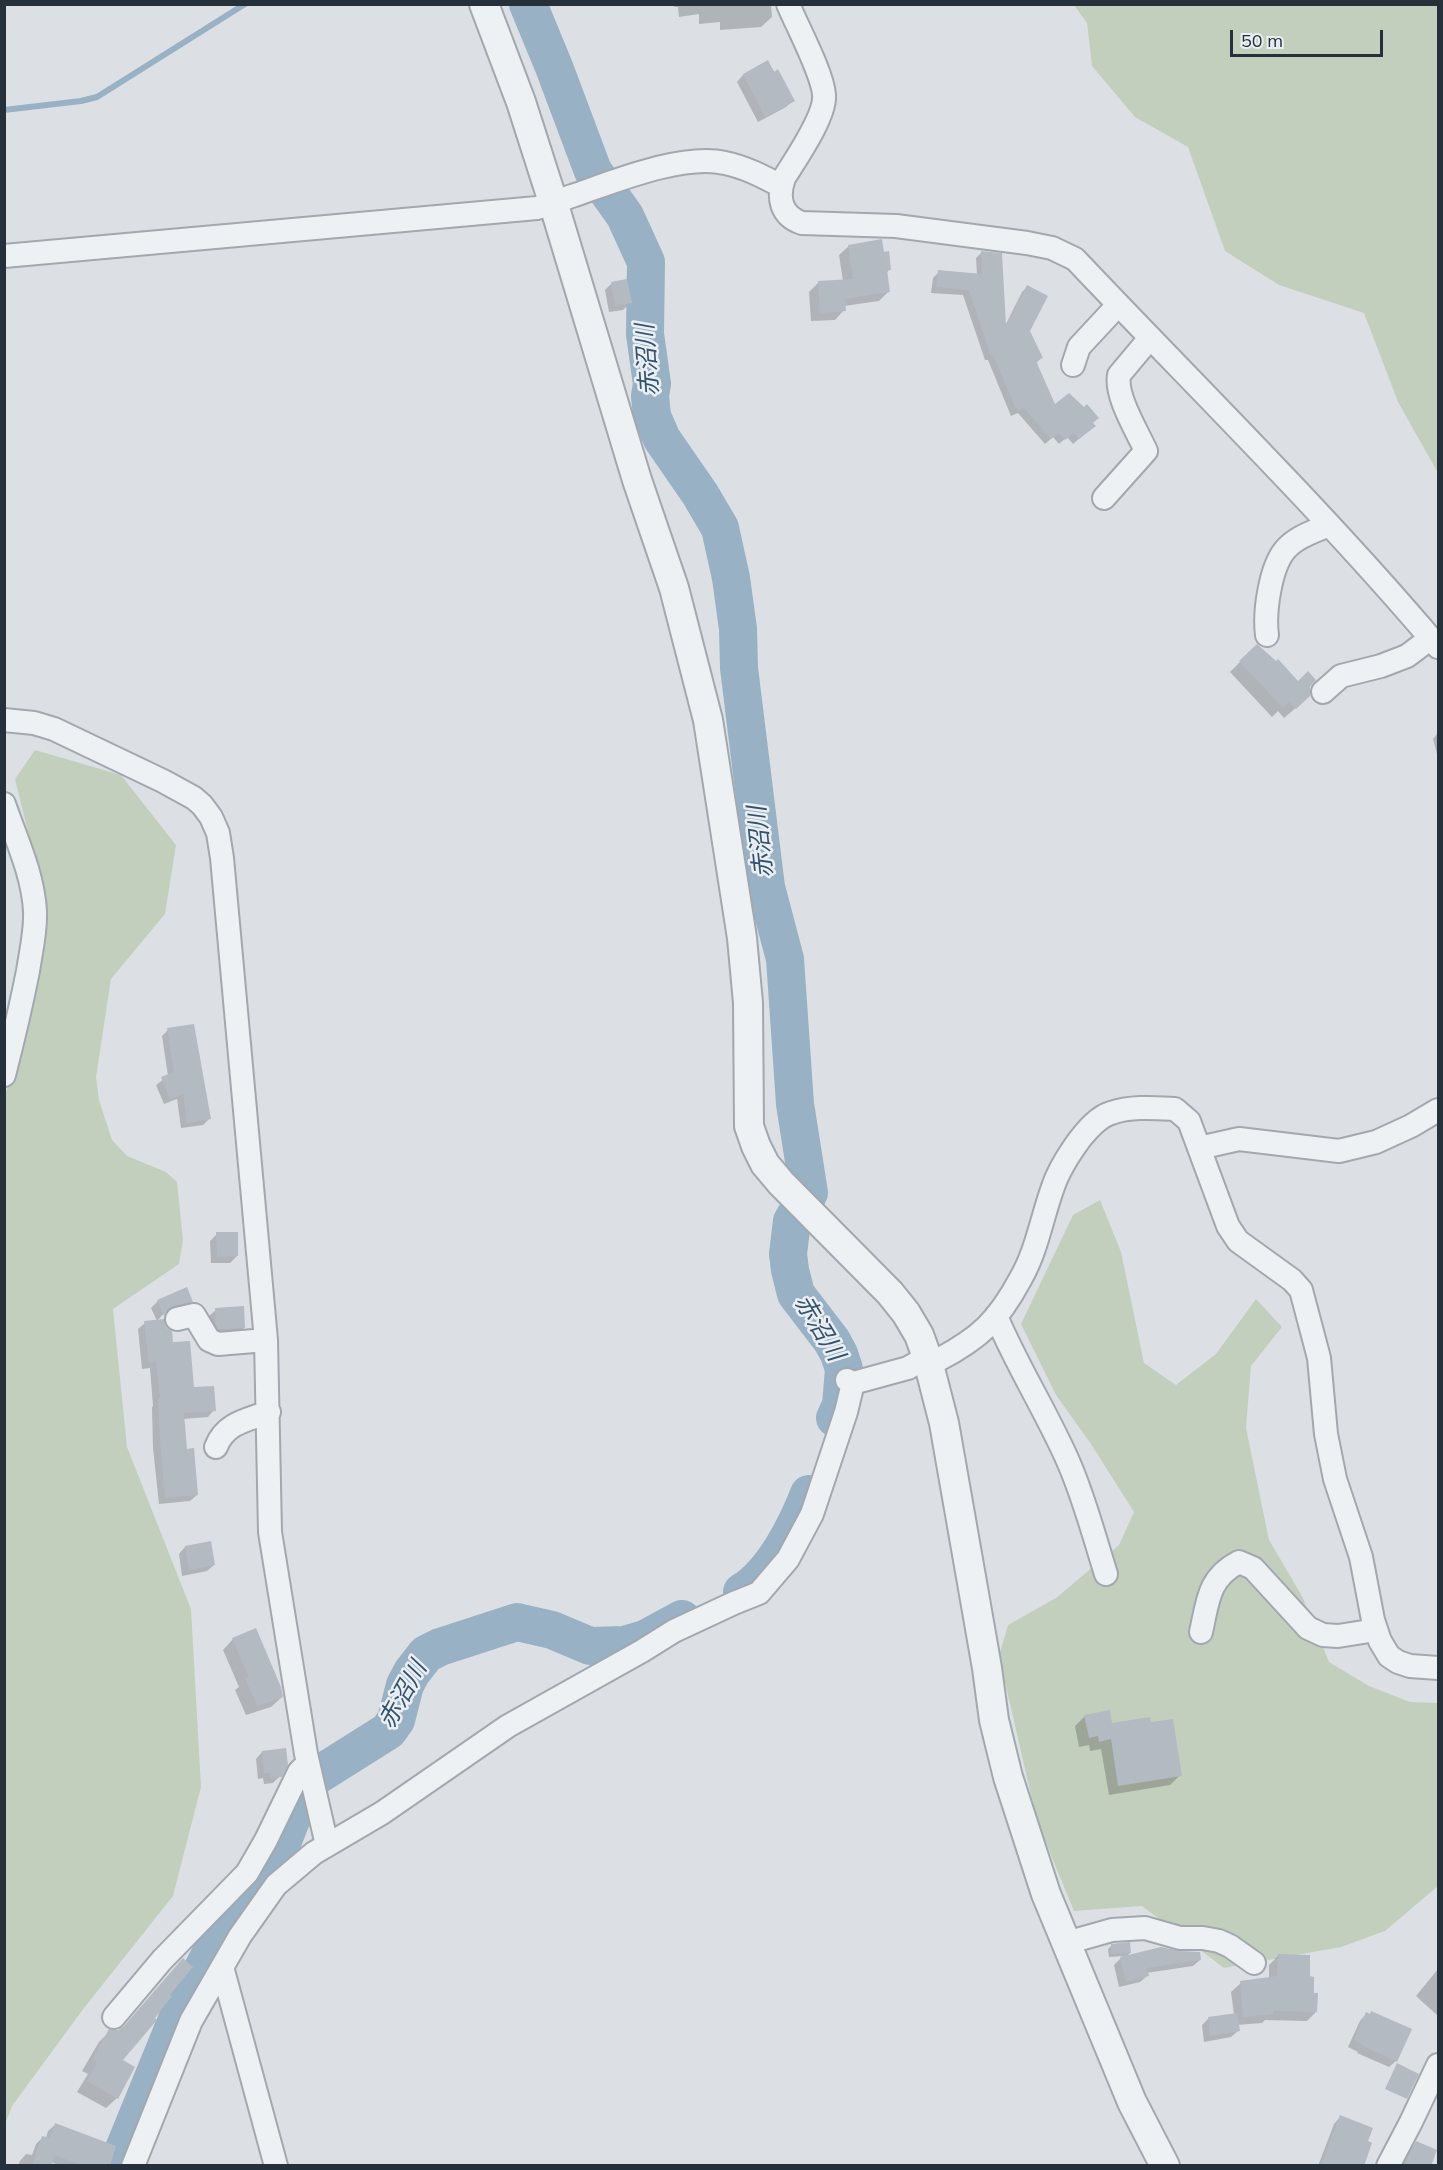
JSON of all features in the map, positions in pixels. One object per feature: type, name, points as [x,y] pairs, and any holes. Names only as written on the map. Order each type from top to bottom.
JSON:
[{"type":"street","points":[[484,4],[521,102],[637,480],[674,588],[708,720],[742,938],[748,1003],[749,1126],[765,1164],[906,1312],[919,1335],[927,1357],[953,1466],[994,1720],[1008,1777],[1046,1894],[1132,2102],[1164,2166]]},
{"type":"street","points":[[788,4],[817,70],[824,96],[823,107],[813,129],[784,178],[780,196],[782,206],[793,220],[802,223],[896,226],[1027,243],[1052,248],[1075,259],[1329,525],[1435,642],[1381,666],[1341,676],[1323,692]]},
{"type":"street","points":[[4,256],[537,208],[554,205],[569,197],[660,168],[687,162],[724,162],[761,175],[781,186]]},
{"type":"street","points":[[1073,365],[1079,347],[1118,304]]},
{"type":"street","points":[[1104,498],[1146,451],[1128,413],[1118,380],[1119,375],[1150,338]]},
{"type":"street","points":[[1268,635],[1265,620],[1266,607],[1273,578],[1283,552],[1299,538],[1329,525]]},
{"type":"street","points":[[4,720],[34,723],[54,729],[163,781],[202,805],[218,833],[266,1340],[270,1532],[310,1772],[327,1845]]},
{"type":"street","points":[[4,804],[28,875],[35,910],[35,930],[20,1012],[4,1075]]},
{"type":"street","points":[[133,2166],[191,2021],[240,1936],[276,1884],[314,1853],[382,1812],[508,1726],[642,1652],[674,1631],[759,1593],[788,1559],[812,1514],[846,1412],[850,1382],[908,1368],[927,1357],[938,1360],[967,1345],[988,1327],[1022,1277],[1037,1242],[1053,1187],[1064,1162],[1094,1123],[1110,1113],[1136,1108],[1175,1109],[1189,1122],[1228,1226],[1238,1241],[1292,1280],[1301,1290],[1319,1358],[1326,1434],[1335,1479],[1361,1557],[1376,1630],[1389,1656],[1410,1666],[1438,1668]]},
{"type":"street","points":[[1199,1148],[1239,1139],[1339,1151],[1376,1142],[1411,1126],[1438,1110]]},
{"type":"street","points":[[177,1319],[194,1315],[209,1340],[218,1344],[266,1340]]},
{"type":"street","points":[[996,1316],[1068,1461],[1085,1505],[1106,1574]]},
{"type":"street","points":[[216,1447],[228,1428],[269,1412]]},
{"type":"street","points":[[1201,1632],[1216,1578],[1239,1562],[1253,1568],[1308,1628],[1323,1635],[1338,1636],[1376,1630]]},
{"type":"street","points":[[114,2017],[162,1960],[247,1873],[299,1772],[310,1772]]},
{"type":"street","points":[[247,1873],[269,1894]]},
{"type":"street","points":[[1066,1943],[1112,1930],[1145,1928],[1179,1938],[1219,1941],[1254,1963]]},
{"type":"street","points":[[222,1967],[276,2166]]},
{"type":"street","points":[[1388,2166],[1412,2122],[1438,2065]]},
{"type":"green space","points":[[1074,5],[1438,5],[1438,473],[1398,402],[1364,313],[1279,285],[1225,251],[1188,147],[1135,117],[1092,66],[1087,23]]},
{"type":"green space","points":[[35,750],[121,775],[176,845],[165,914],[111,979],[96,1077],[99,1100],[112,1140],[127,1156],[166,1172],[177,1182],[183,1240],[179,1264],[113,1309],[127,1447],[191,1609],[201,1787],[173,1896],[84,2008],[12,2106],[5,2124],[4,1098],[29,1024],[42,946],[29,836],[15,779]]},
{"type":"green space","points":[[1100,1200],[1121,1252],[1144,1363],[1176,1385],[1216,1354],[1256,1299],[1282,1327],[1251,1366],[1246,1428],[1269,1540],[1302,1596],[1329,1662],[1369,1686],[1410,1702],[1438,1703],[1438,1886],[1385,1931],[1341,1947],[1224,1968],[1142,1906],[1074,1911],[1037,1821],[999,1656],[1008,1625],[1056,1598],[1119,1545],[1134,1512],[1091,1444],[1056,1395],[1021,1324],[1073,1215]]},
{"type":"building","points":[[768,60],[774,72],[778,69],[795,101],[765,117],[743,74]]},
{"type":"building","points":[[882,239],[884,252],[889,251],[891,270],[887,270],[890,292],[845,299],[846,311],[820,313],[818,281],[853,279],[848,245]]},
{"type":"building","points":[[981,251],[1002,253],[1006,326],[1027,285],[1048,296],[1030,331],[1043,358],[1036,361],[1055,404],[1069,393],[1084,407],[1087,404],[1099,418],[1093,423],[1096,426],[1079,439],[1074,433],[1065,440],[1059,433],[1051,439],[1024,408],[1017,411],[993,355],[991,356],[969,290],[936,287],[938,270],[982,274]]},
{"type":"building","points":[[627,279],[632,303],[615,306],[611,282]]},
{"type":"building","points":[[1257,644],[1276,661],[1278,659],[1298,681],[1308,671],[1316,680],[1310,687],[1310,696],[1296,709],[1289,702],[1283,708],[1239,661]]},
{"type":"building","points":[[194,1024],[211,1119],[187,1123],[183,1094],[170,1099],[161,1077],[174,1072],[167,1028]]},
{"type":"building","points":[[216,1232],[238,1232],[238,1256],[217,1257]]},
{"type":"building","points":[[187,1287],[193,1302],[173,1306],[164,1316],[157,1300]]},
{"type":"building","points":[[244,1306],[245,1328],[218,1329],[215,1308]]},
{"type":"building","points":[[164,1319],[167,1328],[172,1331],[173,1342],[190,1341],[194,1387],[214,1386],[216,1411],[184,1413],[187,1449],[194,1448],[198,1495],[165,1498],[156,1362],[149,1363],[144,1321]]},
{"type":"building","points":[[211,1541],[215,1565],[189,1570],[185,1546]]},
{"type":"building","points":[[256,1628],[283,1697],[257,1706],[245,1678],[249,1677],[232,1638]]},
{"type":"building","points":[[1110,1710],[1112,1723],[1150,1717],[1151,1722],[1173,1719],[1182,1776],[1118,1786],[1111,1739],[1099,1742],[1098,1736],[1089,1738],[1084,1715]]},
{"type":"building","points":[[286,1748],[288,1765],[282,1777],[270,1778],[270,1773],[264,1773],[262,1751]]},
{"type":"building","points":[[1130,1942],[1131,1953],[1111,1954],[1111,1944]]},
{"type":"building","points":[[1161,1947],[1200,1952],[1201,1960],[1147,1968],[1149,1976],[1126,1982],[1120,1957]]},
{"type":"building","points":[[1278,1954],[1310,1955],[1310,1976],[1314,1977],[1314,1993],[1318,1993],[1317,2012],[1273,2011],[1273,2014],[1243,2017],[1240,1981],[1277,1976]]},
{"type":"building","points":[[183,1958],[193,1967],[170,1995],[172,1996],[155,2018],[157,2020],[123,2060],[135,2067],[118,2099],[87,2081],[97,2063],[92,2060],[109,2029],[118,2030],[124,2026]]},
{"type":"building","points":[[1371,2011],[1412,2029],[1397,2062],[1354,2040],[1366,2012],[1370,2014]]},
{"type":"building","points":[[1237,2013],[1240,2031],[1210,2036],[1208,2017]]},
{"type":"building","points":[[1397,2063],[1419,2074],[1407,2099],[1385,2089]]},
{"type":"building","points":[[1340,2115],[1373,2128],[1368,2141],[1372,2143],[1364,2166],[1321,2166]]},
{"type":"building","points":[[55,2123],[116,2146],[110,2166],[84,2166],[54,2155],[52,2166],[32,2166],[42,2136],[50,2138]]},
{"type":"building","points":[[1416,2141],[1437,2150],[1431,2166],[1403,2166]]},
{"type":"waterway","points":[[4,110],[97,97],[245,4]]},
{"type":"waterway","name":"赤沼川","points":[[528,4],[593,171],[625,216],[646,262],[645,334],[652,384],[650,396],[652,416],[662,439],[700,494],[720,528],[731,578],[738,629],[739,668],[766,887],[785,959],[795,1104],[809,1193],[792,1221],[788,1254],[796,1294],[832,1341],[844,1369],[841,1405],[835,1418]]},
{"type":"waterway","name":"赤沼川","points":[[742,1592],[764,1573],[782,1548],[809,1494]]},
{"type":"waterway","name":"赤沼川","points":[[117,2166],[178,2017],[214,1947],[282,1843],[300,1797],[315,1777],[388,1731],[396,1720],[405,1685],[426,1654],[440,1647],[517,1622],[552,1630],[590,1646],[624,1645],[645,1639],[682,1619]]}]
